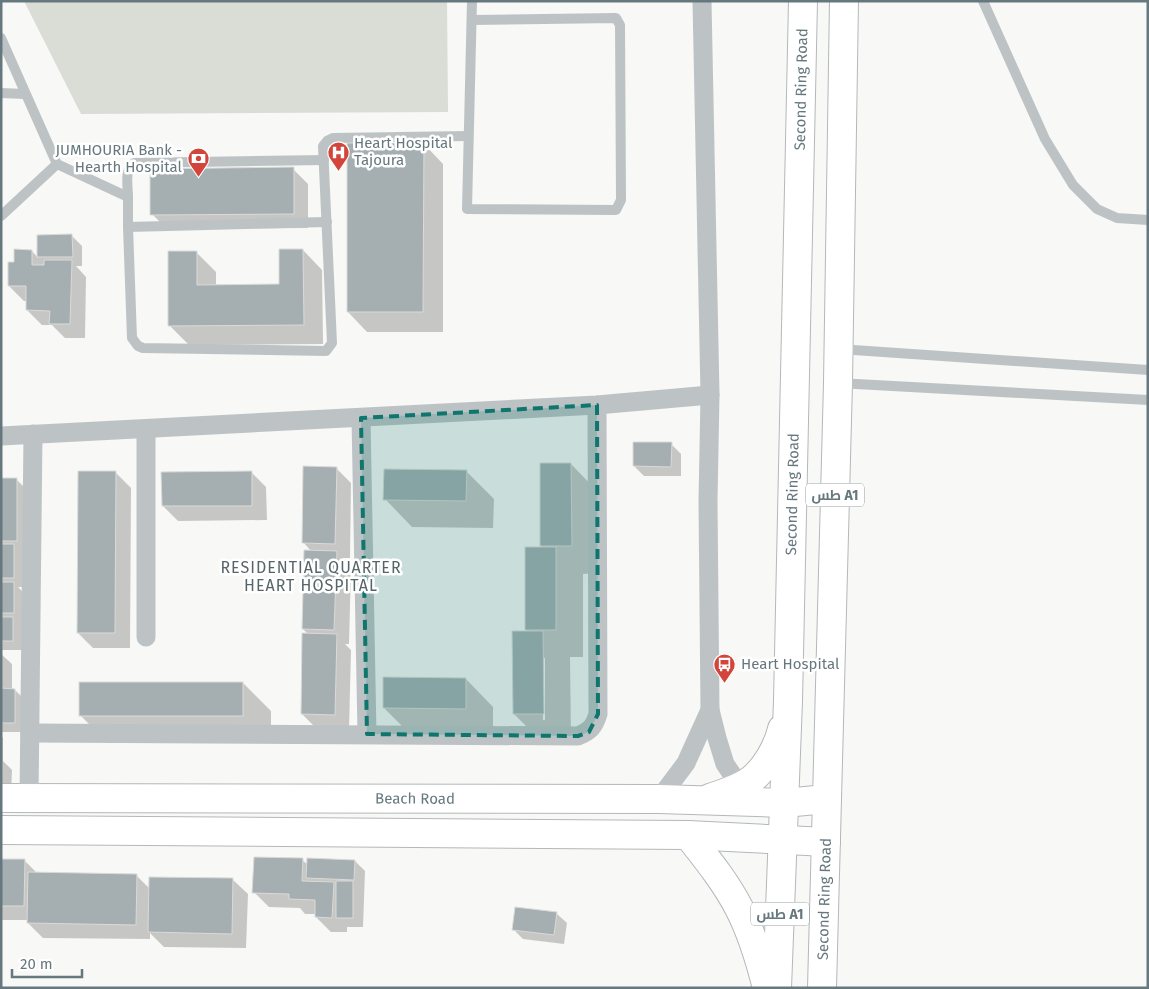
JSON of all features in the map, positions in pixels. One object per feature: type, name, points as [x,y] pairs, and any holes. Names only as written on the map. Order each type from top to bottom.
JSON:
[{"type":"highway","name":"Second Ring Road","points":[[777,988],[788,701],[803,1]]},
{"type":"highway","name":"Second Ring Road","points":[[822,988],[838,383],[837,349],[844,1]]},
{"type":"highway","points":[[700,801],[740,786],[752,779],[769,760],[780,736],[788,701]]},
{"type":"highway","name":"Beach Road","points":[[1,798],[658,799],[784,803],[827,799]]},
{"type":"highway","points":[[1,830],[688,835],[826,842]]},
{"type":"highway","points":[[688,835],[716,870],[739,908],[756,948],[767,988]]},
{"type":"street","points":[[702,1],[710,395],[708,511],[710,710],[726,764],[740,786]]},
{"type":"street","points":[[1,436],[597,405],[710,395]]},
{"type":"street","points":[[30,732],[578,736],[589,732],[595,724],[598,714],[597,405]]},
{"type":"street","points":[[361,418],[367,734]]},
{"type":"street","points":[[146,429],[146,637]]},
{"type":"street","points":[[30,798],[33,434]]},
{"type":"street","points":[[658,799],[686,763],[710,710]]},
{"type":"lane","points":[[472,1],[467,209],[616,210],[621,200],[619,21],[616,18],[472,20]]},
{"type":"lane","points":[[983,1],[1044,139],[1073,186],[1097,209],[1116,218],[1148,220]]},
{"type":"lane","points":[[1,38],[57,164],[128,197]]},
{"type":"lane","points":[[1,93],[26,94]]},
{"type":"lane","points":[[324,160],[134,163],[129,166],[128,227],[132,338],[138,346],[143,348],[326,351],[332,343],[327,222],[324,160],[323,146],[333,138],[468,136]]},
{"type":"lane","points":[[1,216],[57,164]]},
{"type":"lane","points":[[128,227],[327,222]]},
{"type":"lane","points":[[837,349],[1148,370]]},
{"type":"lane","points":[[838,383],[1148,400]]},
{"type":"highlighted area","points":[[597,405],[598,714],[589,732],[578,736],[367,734],[361,418]]},
{"type":"shaded area","points":[[24,1],[447,1],[448,112],[81,114]]},
{"type":"building","points":[[347,143],[424,143],[423,312],[347,312]]},
{"type":"building","points":[[294,167],[294,214],[150,215],[150,169]]},
{"type":"building","points":[[72,234],[73,257],[37,257],[37,235]]},
{"type":"building","points":[[14,249],[32,250],[32,265],[44,265],[44,260],[72,260],[70,324],[49,324],[50,311],[26,310],[26,286],[8,286],[8,262],[14,262]]},
{"type":"building","points":[[279,249],[303,249],[304,325],[168,326],[168,251],[197,251],[197,285],[279,284]]},
{"type":"building","points":[[633,442],[672,442],[671,467],[633,466]]},
{"type":"building","points":[[540,463],[571,463],[572,546],[540,546]]},
{"type":"building","points":[[303,466],[337,467],[335,544],[302,543]]},
{"type":"building","points":[[384,469],[467,470],[466,501],[383,500]]},
{"type":"building","points":[[78,471],[116,471],[115,633],[77,633]]},
{"type":"building","points":[[252,471],[252,506],[162,506],[161,472]]},
{"type":"building","points":[[1,478],[17,478],[17,541],[1,541]]},
{"type":"building","points":[[1,544],[14,544],[14,578],[1,578]]},
{"type":"building","points":[[525,547],[556,547],[556,630],[525,630]]},
{"type":"building","points":[[304,550],[337,551],[334,630],[302,629]]},
{"type":"building","points":[[1,582],[14,582],[14,613],[1,613]]},
{"type":"building","points":[[1,617],[13,617],[13,641],[1,641]]},
{"type":"building","points":[[512,631],[543,631],[544,714],[513,714]]},
{"type":"building","points":[[302,633],[337,634],[335,715],[301,714]]},
{"type":"building","points":[[383,677],[466,678],[466,709],[383,708]]},
{"type":"building","points":[[79,682],[243,682],[243,716],[79,716]]},
{"type":"building","points":[[1,688],[15,689],[15,723],[1,723]]},
{"type":"building","points":[[254,857],[303,858],[302,881],[334,882],[332,918],[315,917],[315,900],[289,899],[289,894],[252,893]]},
{"type":"building","points":[[307,858],[355,860],[354,880],[306,878]]},
{"type":"building","points":[[1,859],[25,859],[24,906],[1,906]]},
{"type":"building","points":[[28,872],[137,874],[136,925],[27,923]]},
{"type":"building","points":[[149,877],[233,878],[232,934],[148,932]]},
{"type":"building","points":[[336,881],[353,881],[353,918],[336,918]]},
{"type":"building","points":[[515,907],[557,912],[554,935],[512,930]]},
{"type":"place","name":"Heart Hospital Tajoura","points":[[338,171]]},
{"type":"place","name":"JUMHOURIA Bank - Hearth Hospital","points":[[198,178]]},
{"type":"place","name":"Heart Hospital","points":[[725,683]]},
{"type":"district","name":"RESIDENTIAL QUARTER HEART HOSPITAL","points":[[311,576]]}]
